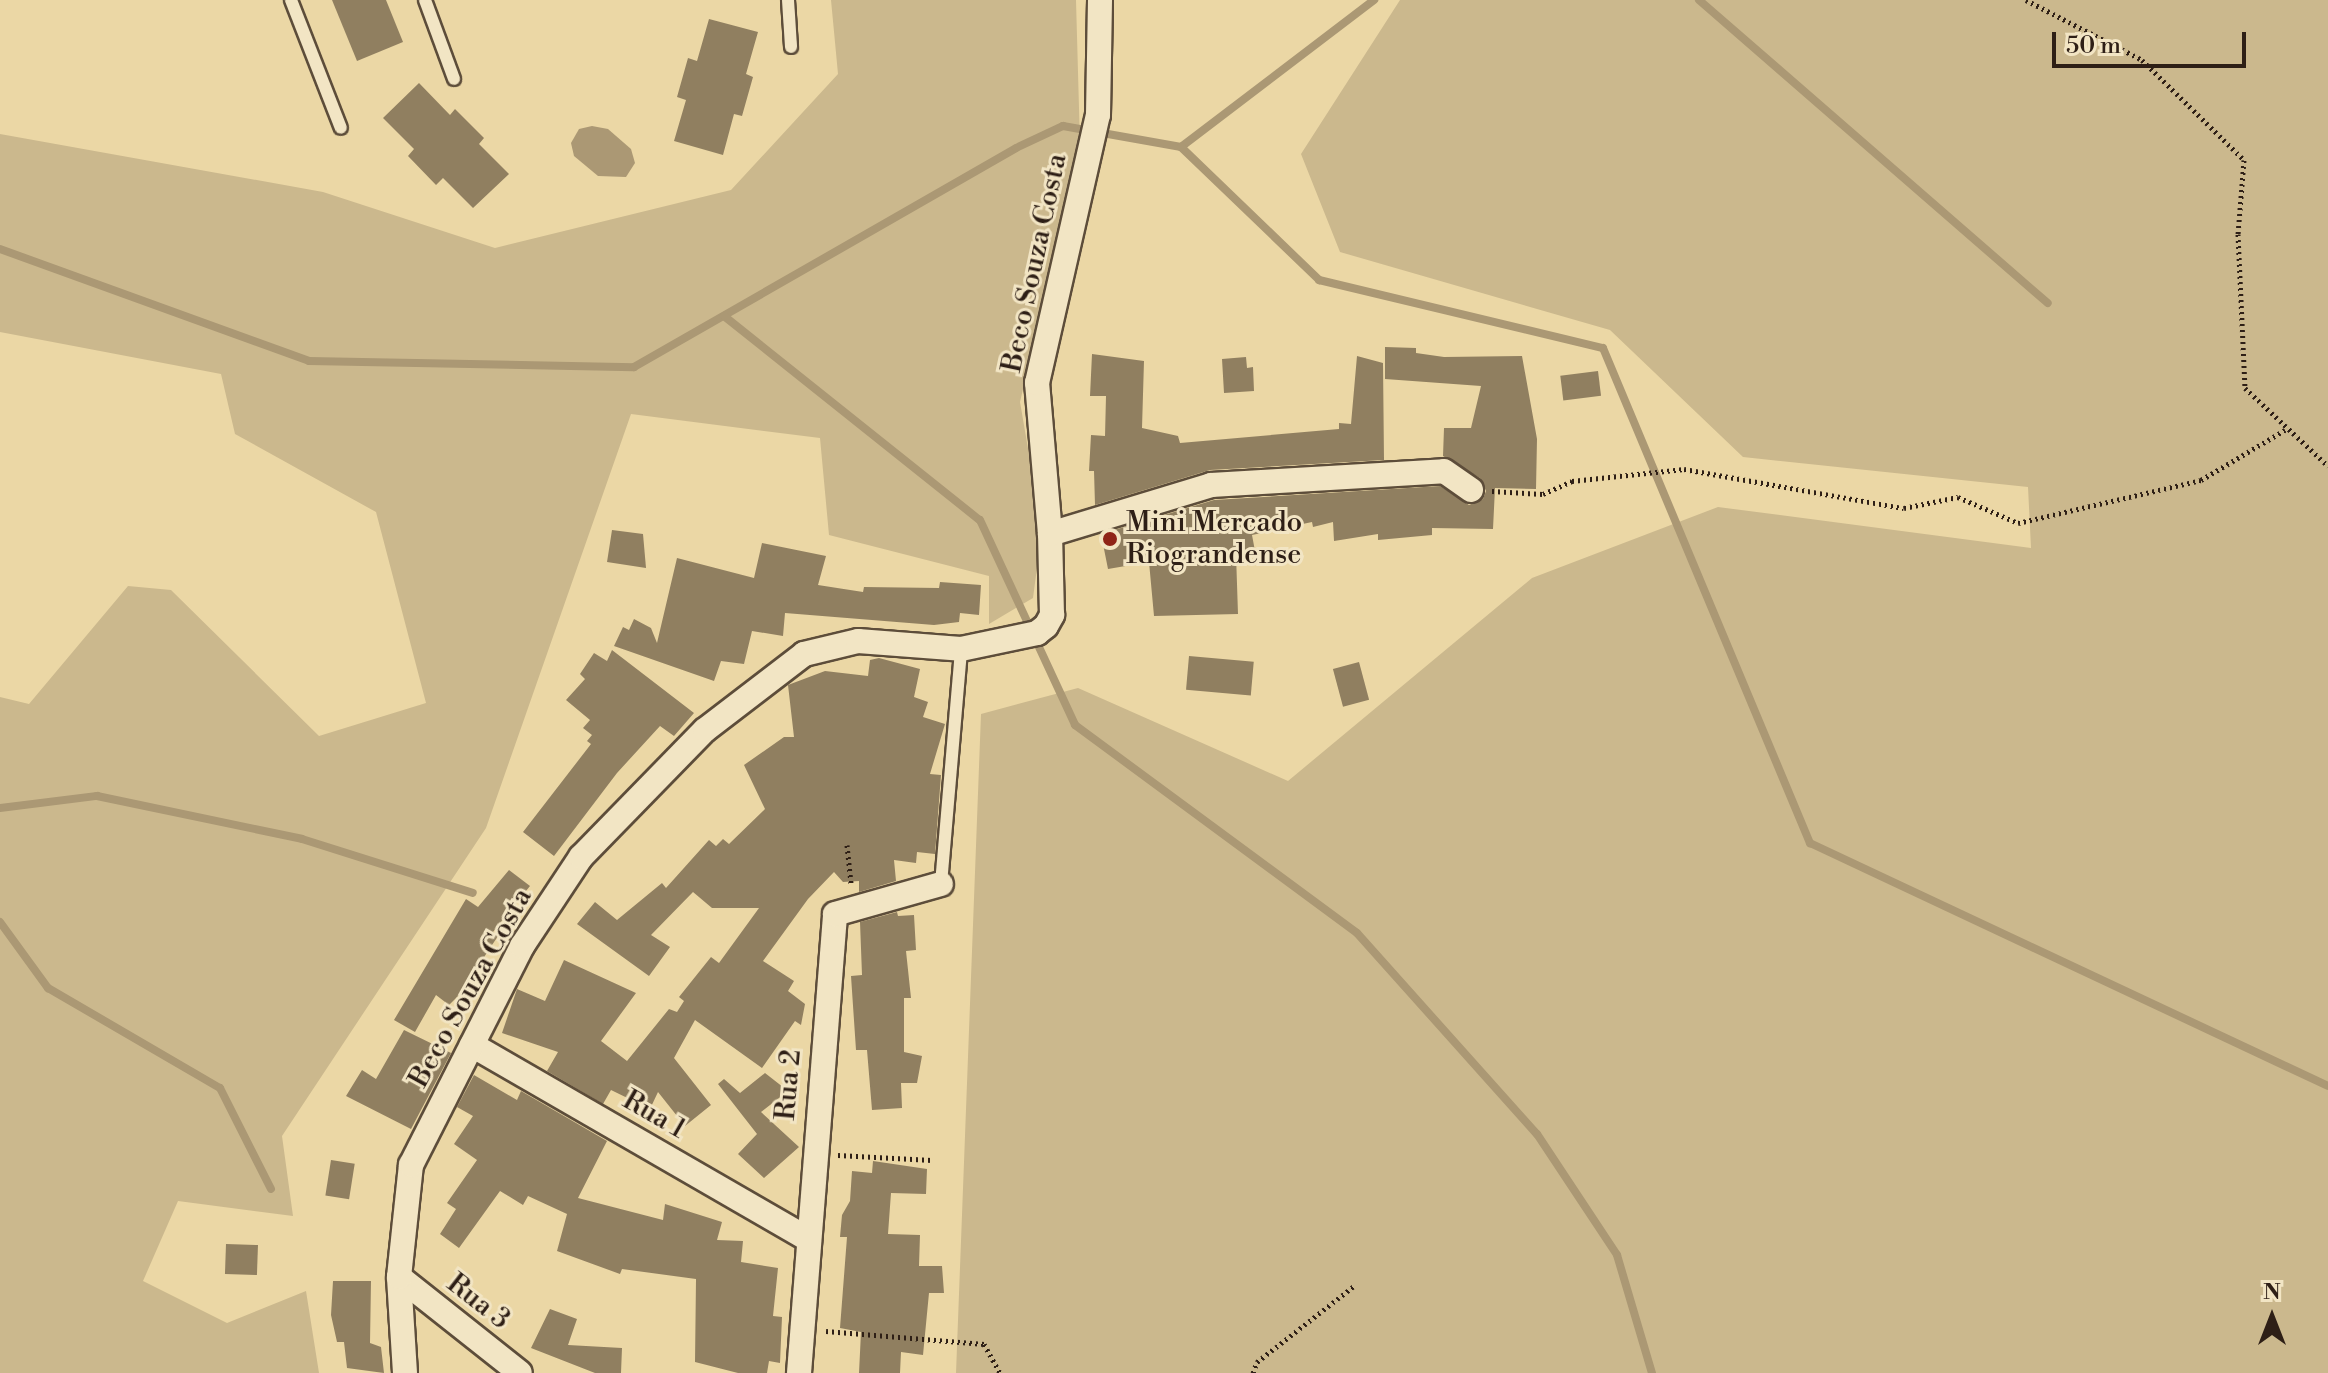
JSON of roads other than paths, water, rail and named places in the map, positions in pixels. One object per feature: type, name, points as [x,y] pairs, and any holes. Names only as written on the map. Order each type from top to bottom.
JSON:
[{"type":"street","name":"Beco Souza Costa","points":[[405,1373],[399,1277],[411,1165],[522,946],[581,857],[705,730],[804,654],[858,641],[961,649],[1037,633],[1046,626],[1052,615],[1050,534],[1037,383],[1098,115],[1100,0]]},
{"type":"street","points":[[1050,534],[1211,485],[1444,471],[1471,490]]},
{"type":"street","name":"Rua 2","points":[[799,1373],[806,1238],[834,918],[853,905],[941,884]]},
{"type":"street","name":"Rua 1","points":[[472,1045],[806,1238]]},
{"type":"street","name":"Rua 3","points":[[399,1277],[520,1373]]},
{"type":"lane","points":[[291,0],[341,128]]},
{"type":"lane","points":[[425,0],[454,79]]},
{"type":"lane","points":[[788,0],[791,47]]},
{"type":"lane","points":[[941,884],[961,649]]},
{"type":"waterway","points":[[1181,147],[1374,0]]},
{"type":"waterway","points":[[1699,0],[2048,303]]},
{"type":"waterway","points":[[0,249],[309,361],[634,367],[1016,148],[1063,126],[1181,147],[1319,280],[1603,348],[1810,843],[2328,1086]]},
{"type":"waterway","points":[[724,316],[980,520],[1075,725],[1357,933],[1537,1134],[1617,1255],[1652,1373]]},
{"type":"waterway","points":[[0,808],[97,796],[302,839],[473,893]]},
{"type":"waterway","points":[[0,922],[48,988],[220,1088],[271,1189]]},
{"type":"place","name":"Mini Mercado Riograndense","points":[[1110,539]]}]
